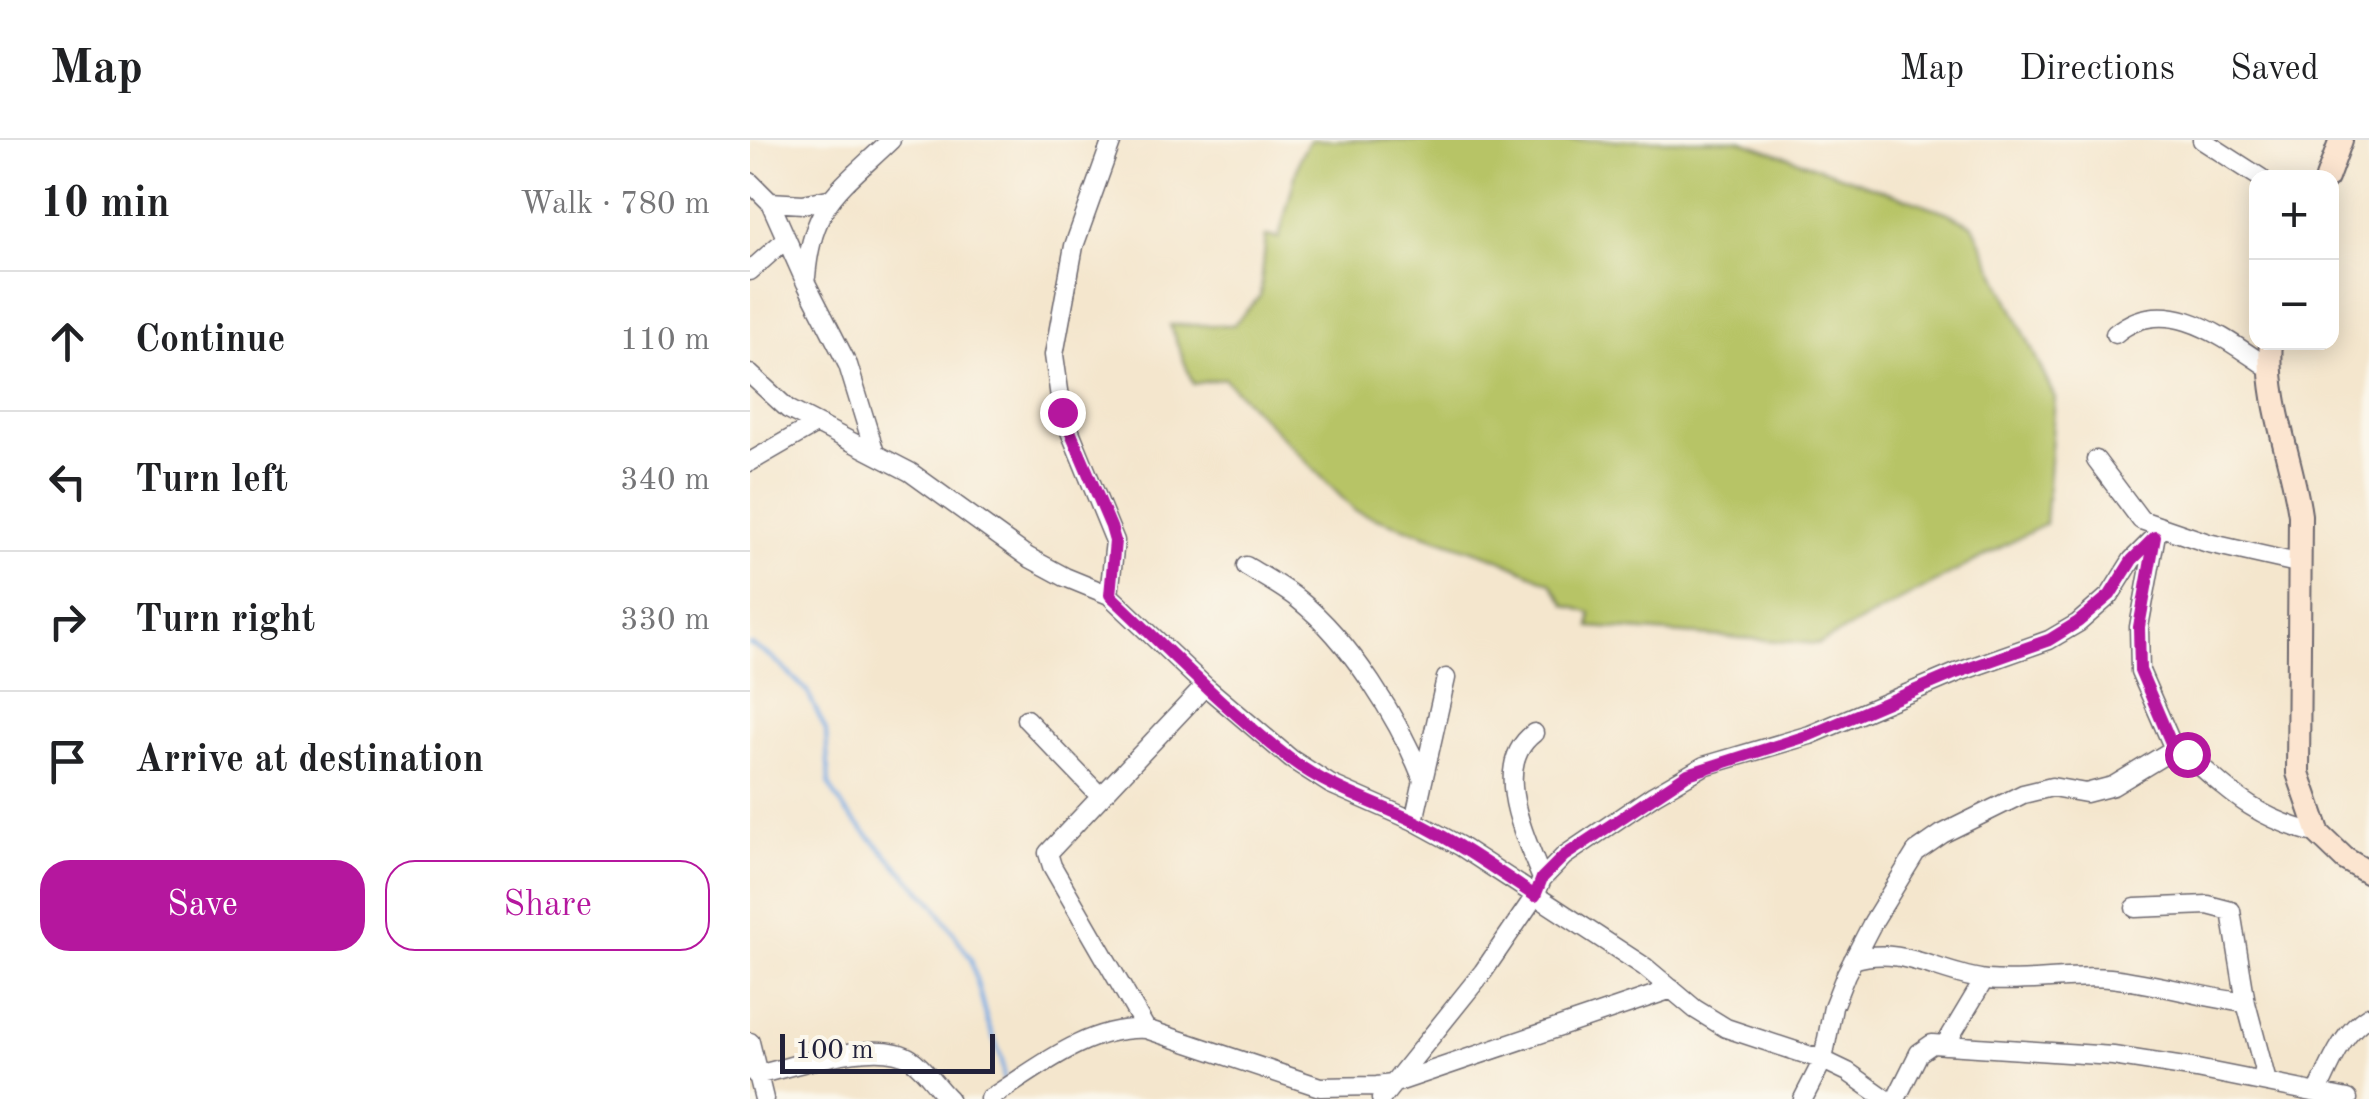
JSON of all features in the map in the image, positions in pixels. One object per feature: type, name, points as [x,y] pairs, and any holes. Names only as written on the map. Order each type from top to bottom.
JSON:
[{"type":"street","points":[[806,283],[808,245],[828,200],[891,140]]},
{"type":"street","points":[[1110,595],[1115,541],[1062,412],[1054,355],[1074,246],[1112,140]]},
{"type":"street","points":[[2202,140],[2249,170]]},
{"type":"street","points":[[2330,170],[2341,140]]},
{"type":"street","points":[[750,182],[770,202],[848,364],[875,453]]},
{"type":"street","points":[[770,202],[802,204],[828,200]]},
{"type":"street","points":[[750,270],[786,239]]},
{"type":"street","points":[[2115,334],[2143,317],[2186,320],[2210,328],[2269,368]]},
{"type":"street","points":[[2270,350],[2275,405],[2295,478],[2300,516],[2298,773],[2319,834],[2346,860],[2369,873]]},
{"type":"street","points":[[750,374],[788,409],[922,480],[1028,557],[1110,595],[1290,759],[1330,784],[1414,821],[1538,887],[1645,967],[1695,1010],[1726,1028],[1823,1060],[1886,1099]]},
{"type":"street","points":[[750,462],[814,425]]},
{"type":"street","points":[[2096,460],[2141,520],[2156,533],[2297,563]]},
{"type":"street","points":[[2156,533],[2139,627],[2140,670],[2174,750]]},
{"type":"street","points":[[1386,1092],[1483,972],[1538,887],[1564,856],[1688,774],[1810,735],[1956,673],[2049,640],[2110,595],[2132,560],[2156,533]]},
{"type":"street","points":[[1246,566],[1299,600],[1328,626],[1392,720],[1423,780]]},
{"type":"street","points":[[1414,821],[1446,678]]},
{"type":"street","points":[[1146,1029],[1048,859],[1054,845],[1206,686]]},
{"type":"street","points":[[1026,719],[1100,797]]},
{"type":"street","points":[[1534,733],[1514,754],[1511,770],[1538,887]]},
{"type":"street","points":[[1803,1099],[1823,1060],[1833,1007],[1853,960],[1916,852],[1928,842],[2023,794],[2052,787],[2086,793],[2113,786],[2174,750],[2187,754],[2256,813],[2319,834]]},
{"type":"street","points":[[2136,908],[2208,905],[2231,910],[2246,1003],[2267,1082]]},
{"type":"street","points":[[1853,960],[1898,955],[1984,980],[2107,978],[2246,1003]]},
{"type":"street","points":[[1945,1045],[1984,980]]},
{"type":"street","points":[[990,1099],[1076,1044],[1129,1028],[1146,1029],[1324,1093],[1386,1092],[1672,989]]},
{"type":"street","points":[[2317,1093],[2348,1034],[2369,1016]]},
{"type":"street","points":[[750,1042],[764,1099]]},
{"type":"street","points":[[1896,1099],[1919,1053],[1932,1044],[2113,1056],[2267,1082],[2294,1094],[2317,1093],[2348,1099]]},
{"type":"street","points":[[756,1076],[844,1055],[890,1051],[912,1059],[949,1099]]},
{"type":"green space","points":[[1310,140],[1739,140],[1946,212],[1973,225],[2055,398],[2045,524],[1819,644],[1590,627],[1591,613],[1566,605],[1551,583],[1494,557],[1355,511],[1224,378],[1193,384],[1170,325],[1233,325],[1260,296],[1266,236],[1279,238],[1300,157]]},
{"type":"waterway","points":[[750,644],[773,658],[807,691],[826,731],[829,785],[846,812],[934,904],[971,959],[987,1021],[1002,1059],[1004,1082]]},
{"type":"route","points":[[1062,412],[1115,541],[1110,595],[1290,759],[1330,784],[1460,846],[1535,896],[1542,878],[1564,856],[1654,794],[1704,766],[1810,735],[1956,673],[2049,640],[2110,595],[2132,560],[2155,537],[2139,627],[2140,670],[2174,750],[2187,754]]}]
